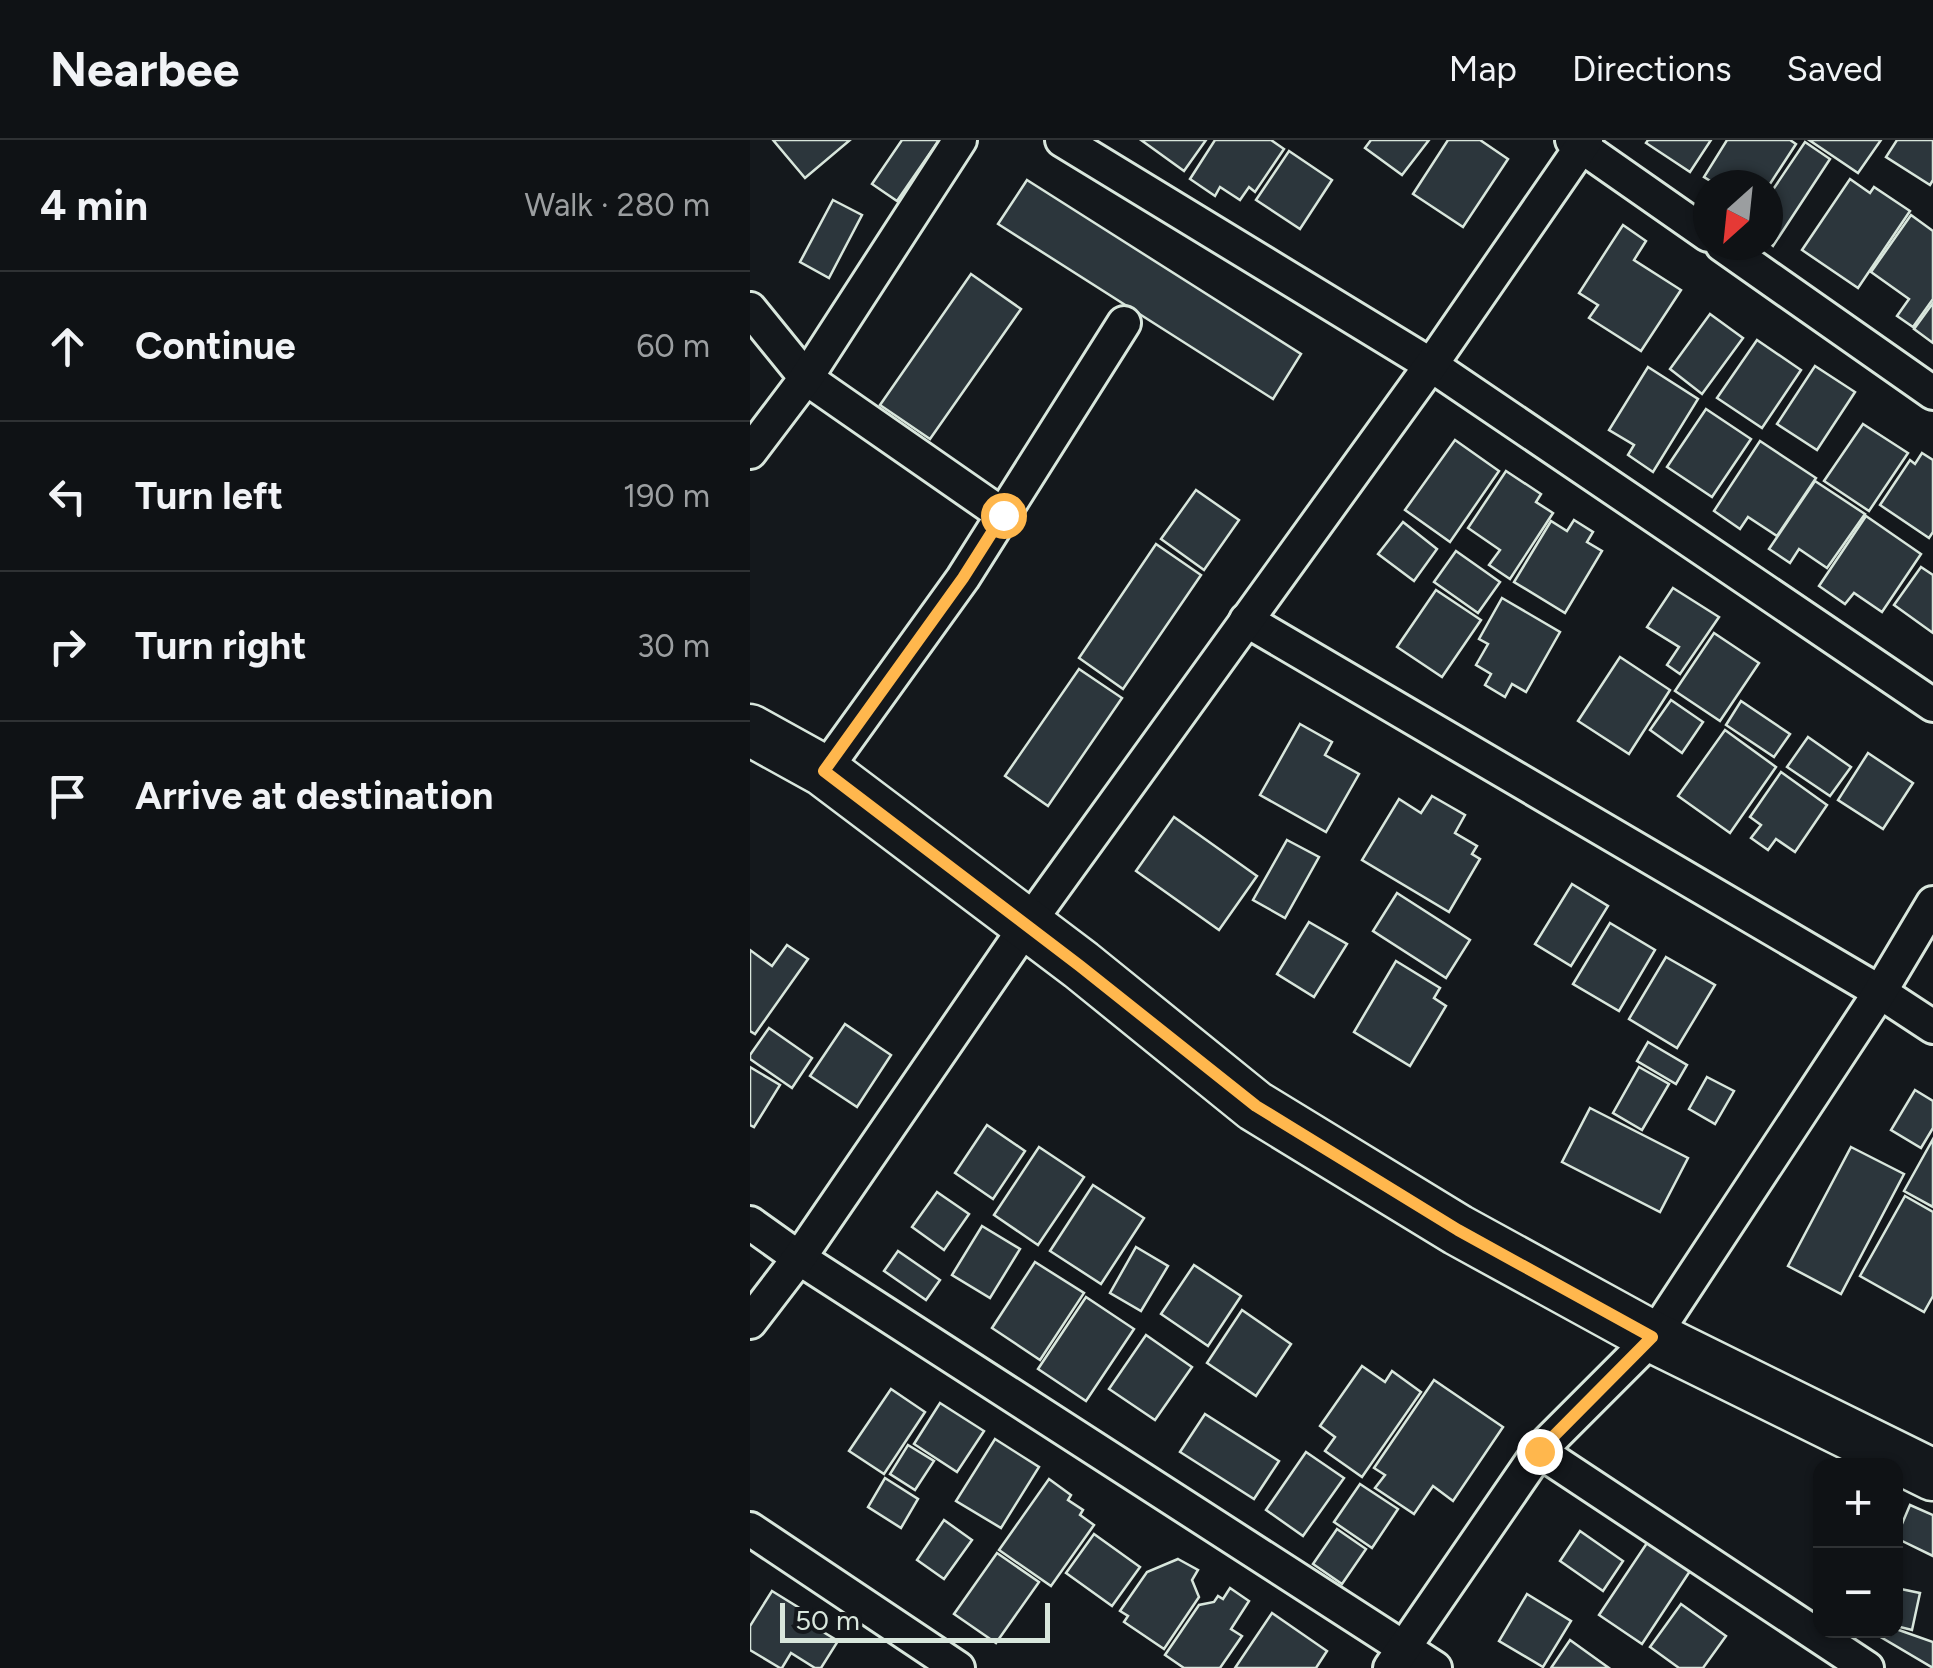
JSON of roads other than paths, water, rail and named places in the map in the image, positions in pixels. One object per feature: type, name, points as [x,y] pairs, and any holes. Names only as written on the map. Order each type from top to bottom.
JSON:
[{"type":"main road","points":[[750,730],[824,771],[1256,1106],[1458,1230],[1652,1337],[1933,1475]]},
{"type":"street","points":[[750,452],[806,378],[960,140]]},
{"type":"street","points":[[1062,140],[1431,364],[1933,705]]},
{"type":"street","points":[[750,1322],[799,1258],[1027,925],[1431,364],[1580,142],[1693,224]]},
{"type":"street","points":[[1744,260],[1933,392]]},
{"type":"street","points":[[750,309],[806,378],[1003,515]]},
{"type":"street","points":[[824,771],[963,578],[1124,322]]},
{"type":"street","points":[[1246,620],[1880,992],[1933,1027]]},
{"type":"street","points":[[1397,1657],[1539,1451],[1652,1337],[1880,992],[1933,903]]},
{"type":"street","points":[[750,1223],[1397,1657],[1435,1668]]},
{"type":"street","points":[[1539,1451],[1868,1668]]},
{"type":"street","points":[[750,1529],[958,1668]]}]
